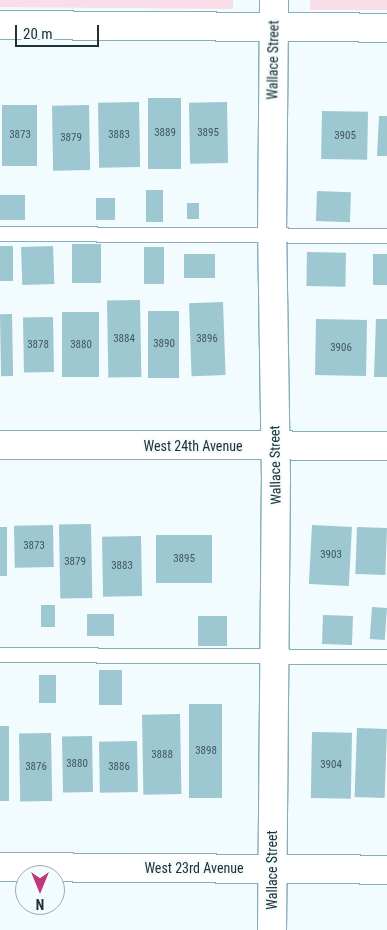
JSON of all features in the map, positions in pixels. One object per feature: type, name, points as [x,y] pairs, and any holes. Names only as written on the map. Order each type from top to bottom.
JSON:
[{"type":"street","points":[[0,25],[274,13],[387,28]]},
{"type":"street","name":"Wallace Street","points":[[272,930],[275,656],[272,235],[274,13]]},
{"type":"street","name":"West 24th Avenue","points":[[0,444],[387,446]]},
{"type":"street","name":"West 23rd Avenue","points":[[0,867],[387,870]]},
{"type":"lane","points":[[0,234],[387,236]]},
{"type":"lane","points":[[0,655],[387,657]]},
{"type":"shaded area","points":[[0,0],[233,0],[233,9],[0,7]]},
{"type":"shaded area","points":[[310,0],[387,0],[387,10],[310,10]]},
{"type":"building","points":[[148,98],[181,98],[181,169],[148,169]]},
{"type":"building","points":[[139,102],[140,167],[99,168],[98,103]]},
{"type":"building","points":[[227,102],[228,163],[190,164],[189,103]]},
{"type":"building","points":[[2,105],[37,105],[37,166],[2,166]]},
{"type":"building","points":[[89,105],[90,170],[53,171],[52,106]]},
{"type":"building","points":[[322,111],[368,112],[367,160],[321,159]]},
{"type":"building","points":[[379,116],[387,116],[387,156],[377,156]]},
{"type":"building","points":[[146,190],[163,190],[163,222],[146,222]]},
{"type":"building","points":[[317,191],[351,192],[350,222],[316,221]]},
{"type":"building","points":[[0,195],[25,195],[25,220],[0,220]]},
{"type":"building","points":[[96,198],[115,198],[115,220],[96,220]]},
{"type":"building","points":[[187,203],[199,203],[199,219],[187,219]]},
{"type":"building","points":[[72,244],[101,244],[101,283],[72,283]]},
{"type":"building","points":[[0,246],[13,246],[13,281],[0,281]]},
{"type":"building","points":[[53,246],[54,284],[22,285],[21,247]]},
{"type":"building","points":[[144,247],[164,247],[164,284],[144,284]]},
{"type":"building","points":[[307,252],[346,253],[345,287],[306,286]]},
{"type":"building","points":[[184,254],[215,254],[215,278],[184,278]]},
{"type":"building","points":[[373,254],[387,254],[387,285],[373,285]]},
{"type":"building","points":[[140,300],[141,377],[108,378],[107,301]]},
{"type":"building","points":[[223,302],[226,375],[192,376],[189,303]]},
{"type":"building","points":[[148,311],[179,311],[179,378],[148,378]]},
{"type":"building","points":[[62,312],[99,312],[99,377],[62,377]]},
{"type":"building","points":[[0,314],[12,314],[13,376],[1,376]]},
{"type":"building","points":[[53,317],[54,372],[24,373],[23,318]]},
{"type":"building","points":[[316,319],[367,320],[366,376],[315,375]]},
{"type":"building","points":[[376,319],[387,319],[387,377],[374,377]]},
{"type":"building","points":[[91,524],[92,598],[60,599],[59,525]]},
{"type":"building","points":[[53,525],[54,567],[15,568],[14,526]]},
{"type":"building","points":[[312,525],[352,527],[349,586],[309,584]]},
{"type":"building","points":[[0,527],[7,527],[7,576],[0,576]]},
{"type":"building","points":[[357,527],[387,528],[385,575],[355,574]]},
{"type":"building","points":[[156,535],[212,535],[212,583],[156,583]]},
{"type":"building","points":[[141,536],[142,596],[103,597],[102,537]]},
{"type":"building","points":[[41,605],[55,605],[55,627],[41,627]]},
{"type":"building","points":[[372,607],[387,608],[385,640],[370,639]]},
{"type":"building","points":[[87,614],[114,614],[114,636],[87,636]]},
{"type":"building","points":[[323,615],[353,616],[352,645],[322,644]]},
{"type":"building","points":[[198,616],[227,616],[227,646],[198,646]]},
{"type":"building","points":[[99,670],[122,670],[122,705],[99,705]]},
{"type":"building","points":[[39,675],[56,675],[56,703],[39,703]]},
{"type":"building","points":[[189,704],[222,704],[222,798],[189,798]]},
{"type":"building","points":[[180,714],[181,794],[143,795],[142,715]]},
{"type":"building","points":[[0,726],[9,726],[9,801],[0,801]]},
{"type":"building","points":[[357,728],[387,729],[385,798],[355,797]]},
{"type":"building","points":[[312,732],[352,733],[351,799],[311,798]]},
{"type":"building","points":[[51,733],[52,801],[20,802],[19,734]]},
{"type":"building","points":[[92,736],[93,792],[63,793],[62,737]]},
{"type":"building","points":[[137,741],[138,792],[100,793],[99,742]]}]
